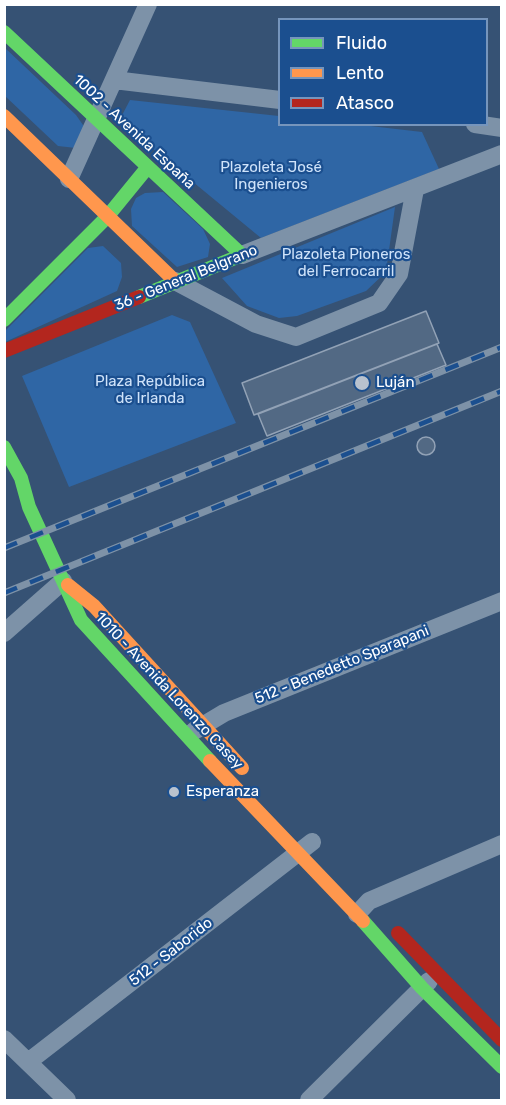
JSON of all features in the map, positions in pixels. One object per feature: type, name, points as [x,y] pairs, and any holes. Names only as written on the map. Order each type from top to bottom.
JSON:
[{"type":"main road","name":"1002 - Avenida España","points":[[4,32],[242,255]]},
{"type":"main road","points":[[4,116],[176,281]]},
{"type":"main road","points":[[4,320],[107,217],[147,168]]},
{"type":"main road","name":"36 - General Belgrano","points":[[4,351],[242,255]]},
{"type":"main road","points":[[4,447],[21,478],[29,507],[63,581]]},
{"type":"main road","points":[[13,496],[29,507]]},
{"type":"main road","name":"1010 - Avenida Lorenzo Casey","points":[[63,581],[94,606],[249,775]]},
{"type":"main road","name":"1010 - Avenida Lorenzo Casey","points":[[63,581],[81,620],[187,737],[309,845],[366,904],[422,988],[501,1066]]},
{"type":"main road","points":[[391,926],[501,1040]]},
{"type":"street","points":[[69,179],[148,4]]},
{"type":"street","points":[[114,80],[278,100]]},
{"type":"street","name":"36 - General Belgrano","points":[[242,255],[501,154]]},
{"type":"street","points":[[176,281],[256,324],[297,337],[379,303],[399,274],[415,189]]},
{"type":"street","points":[[4,633],[63,581]]},
{"type":"street","name":"512 - Benedetto Sparapani","points":[[187,737],[202,725],[224,713],[501,601]]},
{"type":"street","points":[[366,904],[501,844]]},
{"type":"street","name":"512 - Saborido","points":[[28,1062],[309,845]]},
{"type":"street","points":[[309,1101],[436,974]]},
{"type":"street","points":[[4,1039],[67,1101]]},
{"type":"green space","points":[[4,47],[76,115],[83,125],[85,135],[76,148],[58,146],[5,96]]},
{"type":"green space","name":"Plazoleta José Ingenieros","points":[[130,100],[278,116],[278,126],[370,126],[422,132],[439,169],[261,238],[119,121]]},
{"type":"green space","points":[[163,192],[203,229],[210,244],[208,257],[177,267],[132,226],[131,209],[136,198],[145,193]]},
{"type":"green space","name":"Plazoleta Pioneros del Ferrocarril","points":[[395,207],[386,272],[366,291],[297,316],[279,318],[247,306],[222,278]]},
{"type":"green space","points":[[103,246],[121,263],[122,277],[117,291],[5,342],[5,331],[88,248]]},
{"type":"green space","name":"Plaza República de Irlanda","points":[[172,315],[190,322],[236,423],[69,487],[22,376]]},
{"type":"building","points":[[426,311],[439,343],[254,415],[242,383]]},
{"type":"building","points":[[437,344],[446,365],[267,436],[258,414]]},
{"type":"building","points":[[426,437],[432,440],[435,446],[432,452],[426,455],[420,452],[417,446],[420,440]]},
{"type":"railway","points":[[4,548],[502,347]]},
{"type":"railway","points":[[4,593],[502,391]]},
{"type":"traffic: fast","points":[[4,32],[242,255],[139,297]]},
{"type":"traffic: fast","points":[[4,320],[107,217],[147,168]]},
{"type":"traffic: fast","points":[[4,447],[21,478],[29,507],[81,620],[210,761]]},
{"type":"traffic: fast","points":[[363,921],[422,988],[502,1067]]},
{"type":"traffic: slow","points":[[4,116],[175,281]]},
{"type":"traffic: slow","points":[[68,585],[94,606],[242,768]]},
{"type":"traffic: slow","points":[[210,761],[363,921]]},
{"type":"traffic: jam","points":[[4,351],[139,297]]},
{"type":"traffic: jam","points":[[398,933],[502,1040]]},
{"type":"place","name":"Luján","points":[[362,383]]},
{"type":"place","name":"Esperanza","points":[[174,792]]}]
